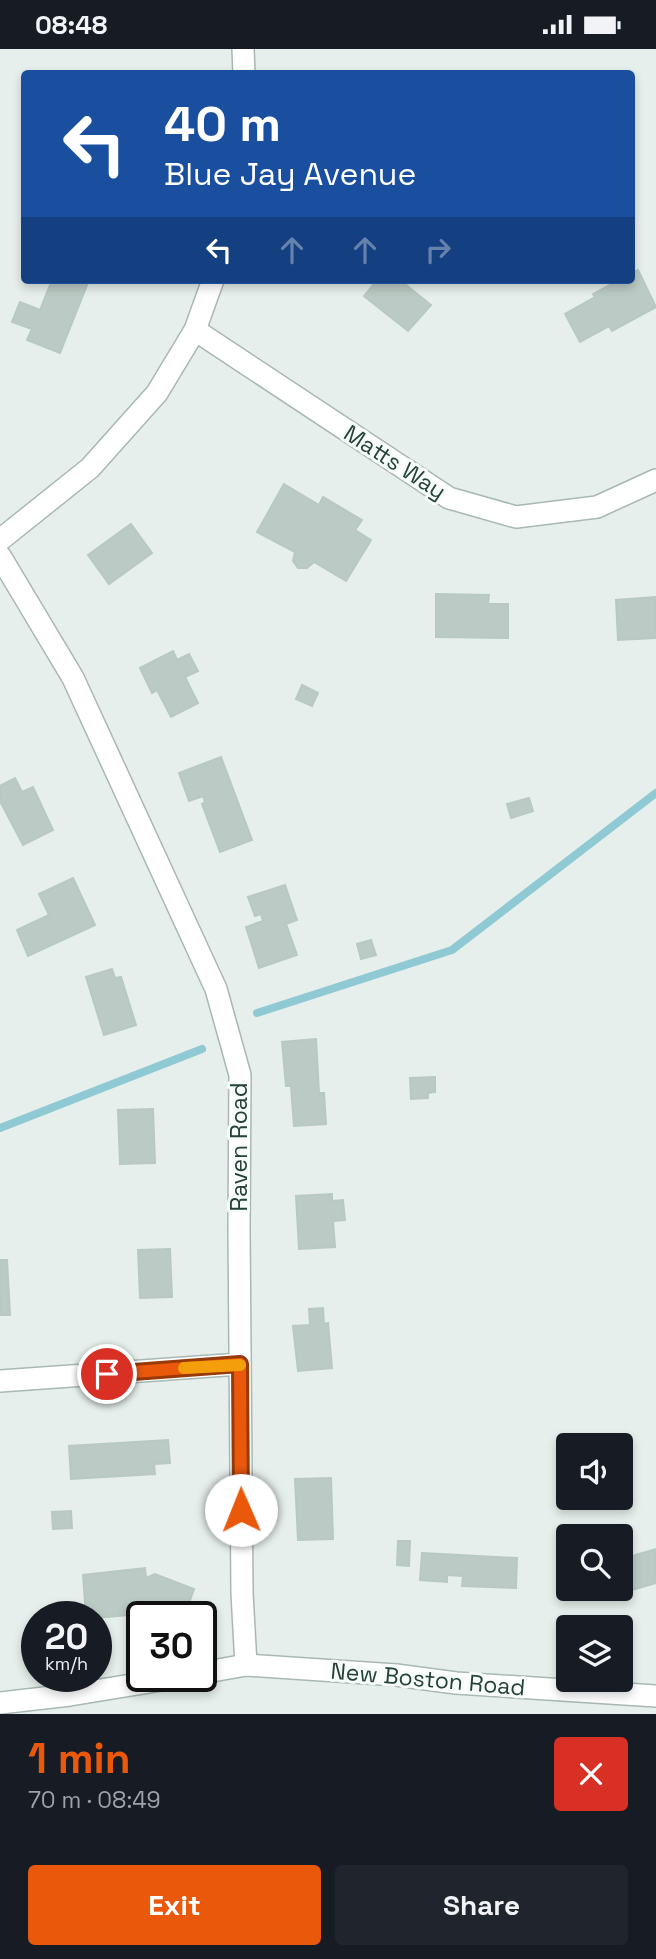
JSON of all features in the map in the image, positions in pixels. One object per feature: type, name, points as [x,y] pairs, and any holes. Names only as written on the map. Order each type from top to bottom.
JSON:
[{"type":"street","points":[[243,49],[244,70]]},
{"type":"street","points":[[0,540],[90,468],[158,393],[195,330],[212,284]]},
{"type":"street","name":"Matts Way","points":[[195,330],[449,498],[516,517],[597,507],[656,480]]},
{"type":"street","name":"Raven Road","points":[[0,556],[73,678],[216,989],[240,1075],[242,1593],[246,1665]]},
{"type":"street","points":[[0,1381],[240,1364]]},
{"type":"street","name":"New Boston Road","points":[[217,1670],[246,1665],[396,1675],[456,1683],[656,1696]]},
{"type":"street","points":[[0,1703],[126,1686]]},
{"type":"building","points":[[638,270],[656,307],[612,331],[609,326],[580,342],[565,314],[612,284],[635,284],[635,272]]},
{"type":"building","points":[[50,284],[87,284],[60,353],[27,340],[32,329],[12,322],[20,302],[40,310]]},
{"type":"building","points":[[374,284],[405,284],[431,305],[408,331],[364,296]]},
{"type":"building","points":[[284,484],[319,505],[323,497],[362,520],[355,530],[371,540],[346,581],[314,562],[307,568],[298,568],[293,561],[295,552],[257,532]]},
{"type":"building","points":[[131,524],[152,553],[109,584],[88,555]]},
{"type":"building","points":[[436,594],[489,595],[488,604],[508,604],[508,638],[436,637]]},
{"type":"building","points":[[656,597],[656,638],[618,640],[616,600]]},
{"type":"building","points":[[173,651],[177,660],[189,654],[198,671],[185,677],[198,703],[171,717],[157,690],[152,693],[140,668]]},
{"type":"building","points":[[302,685],[318,693],[312,706],[296,699]]},
{"type":"building","points":[[221,757],[252,840],[220,852],[202,804],[205,802],[203,796],[189,801],[179,773]]},
{"type":"building","points":[[15,778],[22,792],[33,787],[53,830],[23,845],[0,801],[0,786]]},
{"type":"building","points":[[529,798],[533,811],[511,818],[507,804]]},
{"type":"building","points":[[73,878],[95,925],[28,956],[17,930],[49,915],[39,894]]},
{"type":"building","points":[[285,885],[297,920],[286,924],[297,955],[259,968],[246,927],[263,921],[261,914],[255,916],[248,897]]},
{"type":"building","points":[[371,940],[376,955],[361,959],[357,944]]},
{"type":"building","points":[[112,969],[115,978],[121,977],[136,1025],[104,1035],[86,977]]},
{"type":"building","points":[[316,1039],[319,1093],[324,1093],[326,1124],[294,1126],[291,1086],[286,1086],[282,1042]]},
{"type":"building","points":[[435,1077],[435,1092],[428,1093],[428,1098],[411,1099],[410,1078]]},
{"type":"building","points":[[153,1109],[155,1163],[120,1164],[118,1110]]},
{"type":"building","points":[[332,1194],[332,1201],[343,1200],[345,1220],[333,1221],[335,1247],[299,1249],[296,1196]]},
{"type":"building","points":[[170,1249],[172,1297],[140,1298],[138,1250]]},
{"type":"building","points":[[0,1260],[7,1260],[10,1315],[0,1315]]},
{"type":"building","points":[[323,1308],[324,1324],[328,1323],[332,1368],[298,1371],[293,1326],[310,1325],[309,1309]]},
{"type":"building","points":[[168,1440],[170,1463],[154,1464],[155,1474],[71,1479],[69,1446]]},
{"type":"building","points":[[331,1478],[333,1539],[298,1540],[295,1479]]},
{"type":"building","points":[[71,1511],[72,1528],[53,1529],[52,1512]]},
{"type":"building","points":[[398,1541],[410,1541],[409,1566],[397,1565]]},
{"type":"building","points":[[656,1549],[656,1583],[633,1590],[633,1556]]},
{"type":"building","points":[[422,1553],[517,1558],[516,1588],[462,1586],[463,1576],[447,1575],[447,1582],[420,1580]]},
{"type":"building","points":[[145,1568],[146,1578],[155,1574],[194,1589],[190,1601],[126,1601],[126,1615],[112,1617],[112,1601],[85,1601],[83,1575]]},
{"type":"waterway","points":[[257,1013],[452,950],[656,793]]},
{"type":"waterway","points":[[0,1128],[202,1049]]},
{"type":"slow traffic","points":[[184,1368],[240,1365]]},
{"type":"route","points":[[107,1374],[240,1364],[241,1510]]}]
